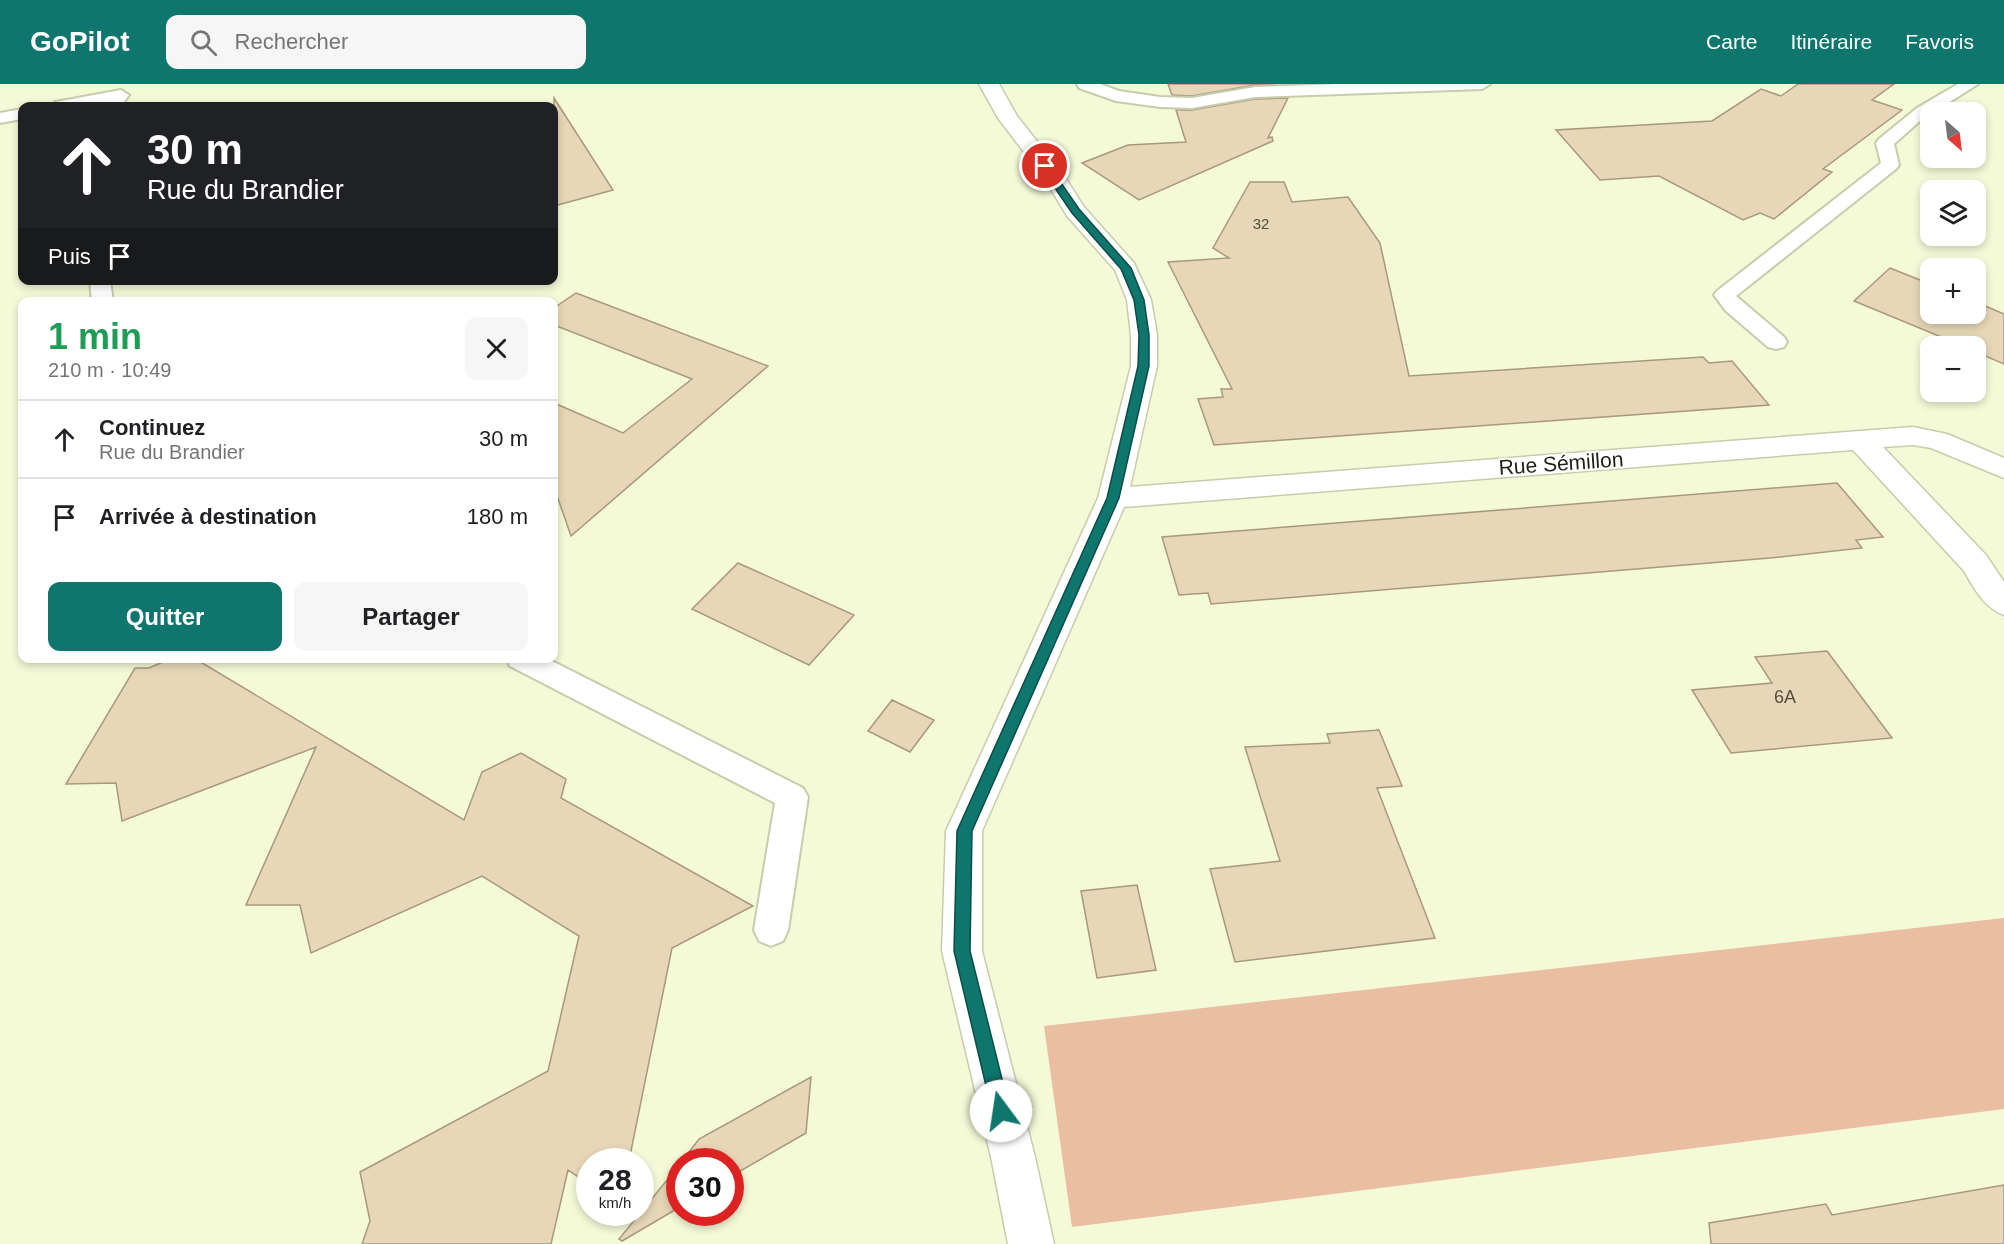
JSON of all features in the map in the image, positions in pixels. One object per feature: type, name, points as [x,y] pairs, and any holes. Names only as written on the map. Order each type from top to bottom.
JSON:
[{"type":"street","points":[[989,84],[1008,118],[1055,178],[1075,211],[1126,268],[1139,300],[1144,335],[1144,366],[1113,498],[964,831],[962,951],[1013,1157],[1031,1244]]},
{"type":"street","name":"Rue Sémillon","points":[[1113,498],[1913,436],[1937,440],[2004,469]]},
{"type":"street","points":[[1860,440],[1990,562],[1988,585],[2004,603]]},
{"type":"lane","points":[[116,101],[136,84]]},
{"type":"lane","points":[[1085,84],[1116,96],[1160,102],[1192,103],[1254,92],[1482,84]]},
{"type":"lane","points":[[1776,342],[1733,307],[1724,295],[1890,165],[1885,143],[1923,112],[1970,84]]},
{"type":"lane","points":[[0,118],[18,115]]},
{"type":"lane","points":[[530,663],[792,797],[771,930]]},
{"type":"shaded area","points":[[2004,918],[2004,1109],[1072,1227],[1044,1026]]},
{"type":"building","points":[[1168,84],[1276,84],[1255,85],[1192,96],[1172,95]]},
{"type":"building","points":[[1798,84],[1894,84],[1872,100],[1902,110],[1823,169],[1832,172],[1774,219],[1760,213],[1743,220],[1659,176],[1600,180],[1556,130],[1712,121],[1761,89],[1781,96]]},
{"type":"building","points":[[1288,98],[1268,138],[1272,137],[1273,141],[1139,200],[1082,163],[1128,145],[1186,142],[1176,110],[1192,110],[1255,99]]},
{"type":"building","points":[[558,104],[613,190],[558,205]]},
{"type":"building","points":[[1250,182],[1284,182],[1292,202],[1348,197],[1380,243],[1409,376],[1703,357],[1709,363],[1732,361],[1769,405],[1214,445],[1198,399],[1223,397],[1221,389],[1232,389],[1168,262],[1229,258],[1213,248]]},
{"type":"building","points":[[1890,268],[1920,280],[1920,324],[1986,324],[1986,306],[2004,314],[2004,364],[1986,356],[1986,336],[1939,336],[1854,301]]},
{"type":"building","points":[[576,293],[768,366],[571,536],[558,499],[558,405],[623,433],[692,379],[558,327],[558,305]]},
{"type":"building","points":[[1837,483],[1883,537],[1856,540],[1862,548],[1770,558],[1211,604],[1208,593],[1179,595],[1162,537]]},
{"type":"building","points":[[738,563],[854,615],[809,665],[692,609]]},
{"type":"building","points":[[1827,651],[1892,738],[1731,753],[1692,690],[1772,683],[1755,657]]},
{"type":"building","points":[[160,663],[202,663],[464,820],[482,772],[521,753],[566,779],[561,798],[753,906],[672,948],[632,1148],[576,1148],[576,1175],[568,1170],[551,1244],[362,1244],[370,1221],[360,1172],[548,1071],[579,936],[482,876],[311,953],[300,905],[246,905],[316,747],[122,821],[116,783],[66,784],[135,668],[149,668]]},
{"type":"building","points":[[892,700],[934,720],[910,752],[868,731]]},
{"type":"building","points":[[1379,730],[1402,786],[1377,788],[1435,938],[1235,962],[1210,869],[1280,861],[1245,747],[1330,743],[1327,734]]},
{"type":"building","points":[[1137,885],[1156,970],[1097,978],[1081,891]]},
{"type":"building","points":[[811,1077],[806,1133],[744,1169],[744,1148],[692,1148],[699,1139]]},
{"type":"building","points":[[666,1181],[666,1215],[654,1222],[654,1196]]},
{"type":"building","points":[[2004,1185],[2004,1244],[1711,1244],[1709,1223],[1826,1204],[1832,1215]]},
{"type":"building","points":[[630,1226],[648,1226],[622,1241],[619,1239]]},
{"type":"route","points":[[1001,1111],[962,951],[964,831],[1113,498],[1144,366],[1144,335],[1139,300],[1126,268],[1075,211],[1045,166]]}]
